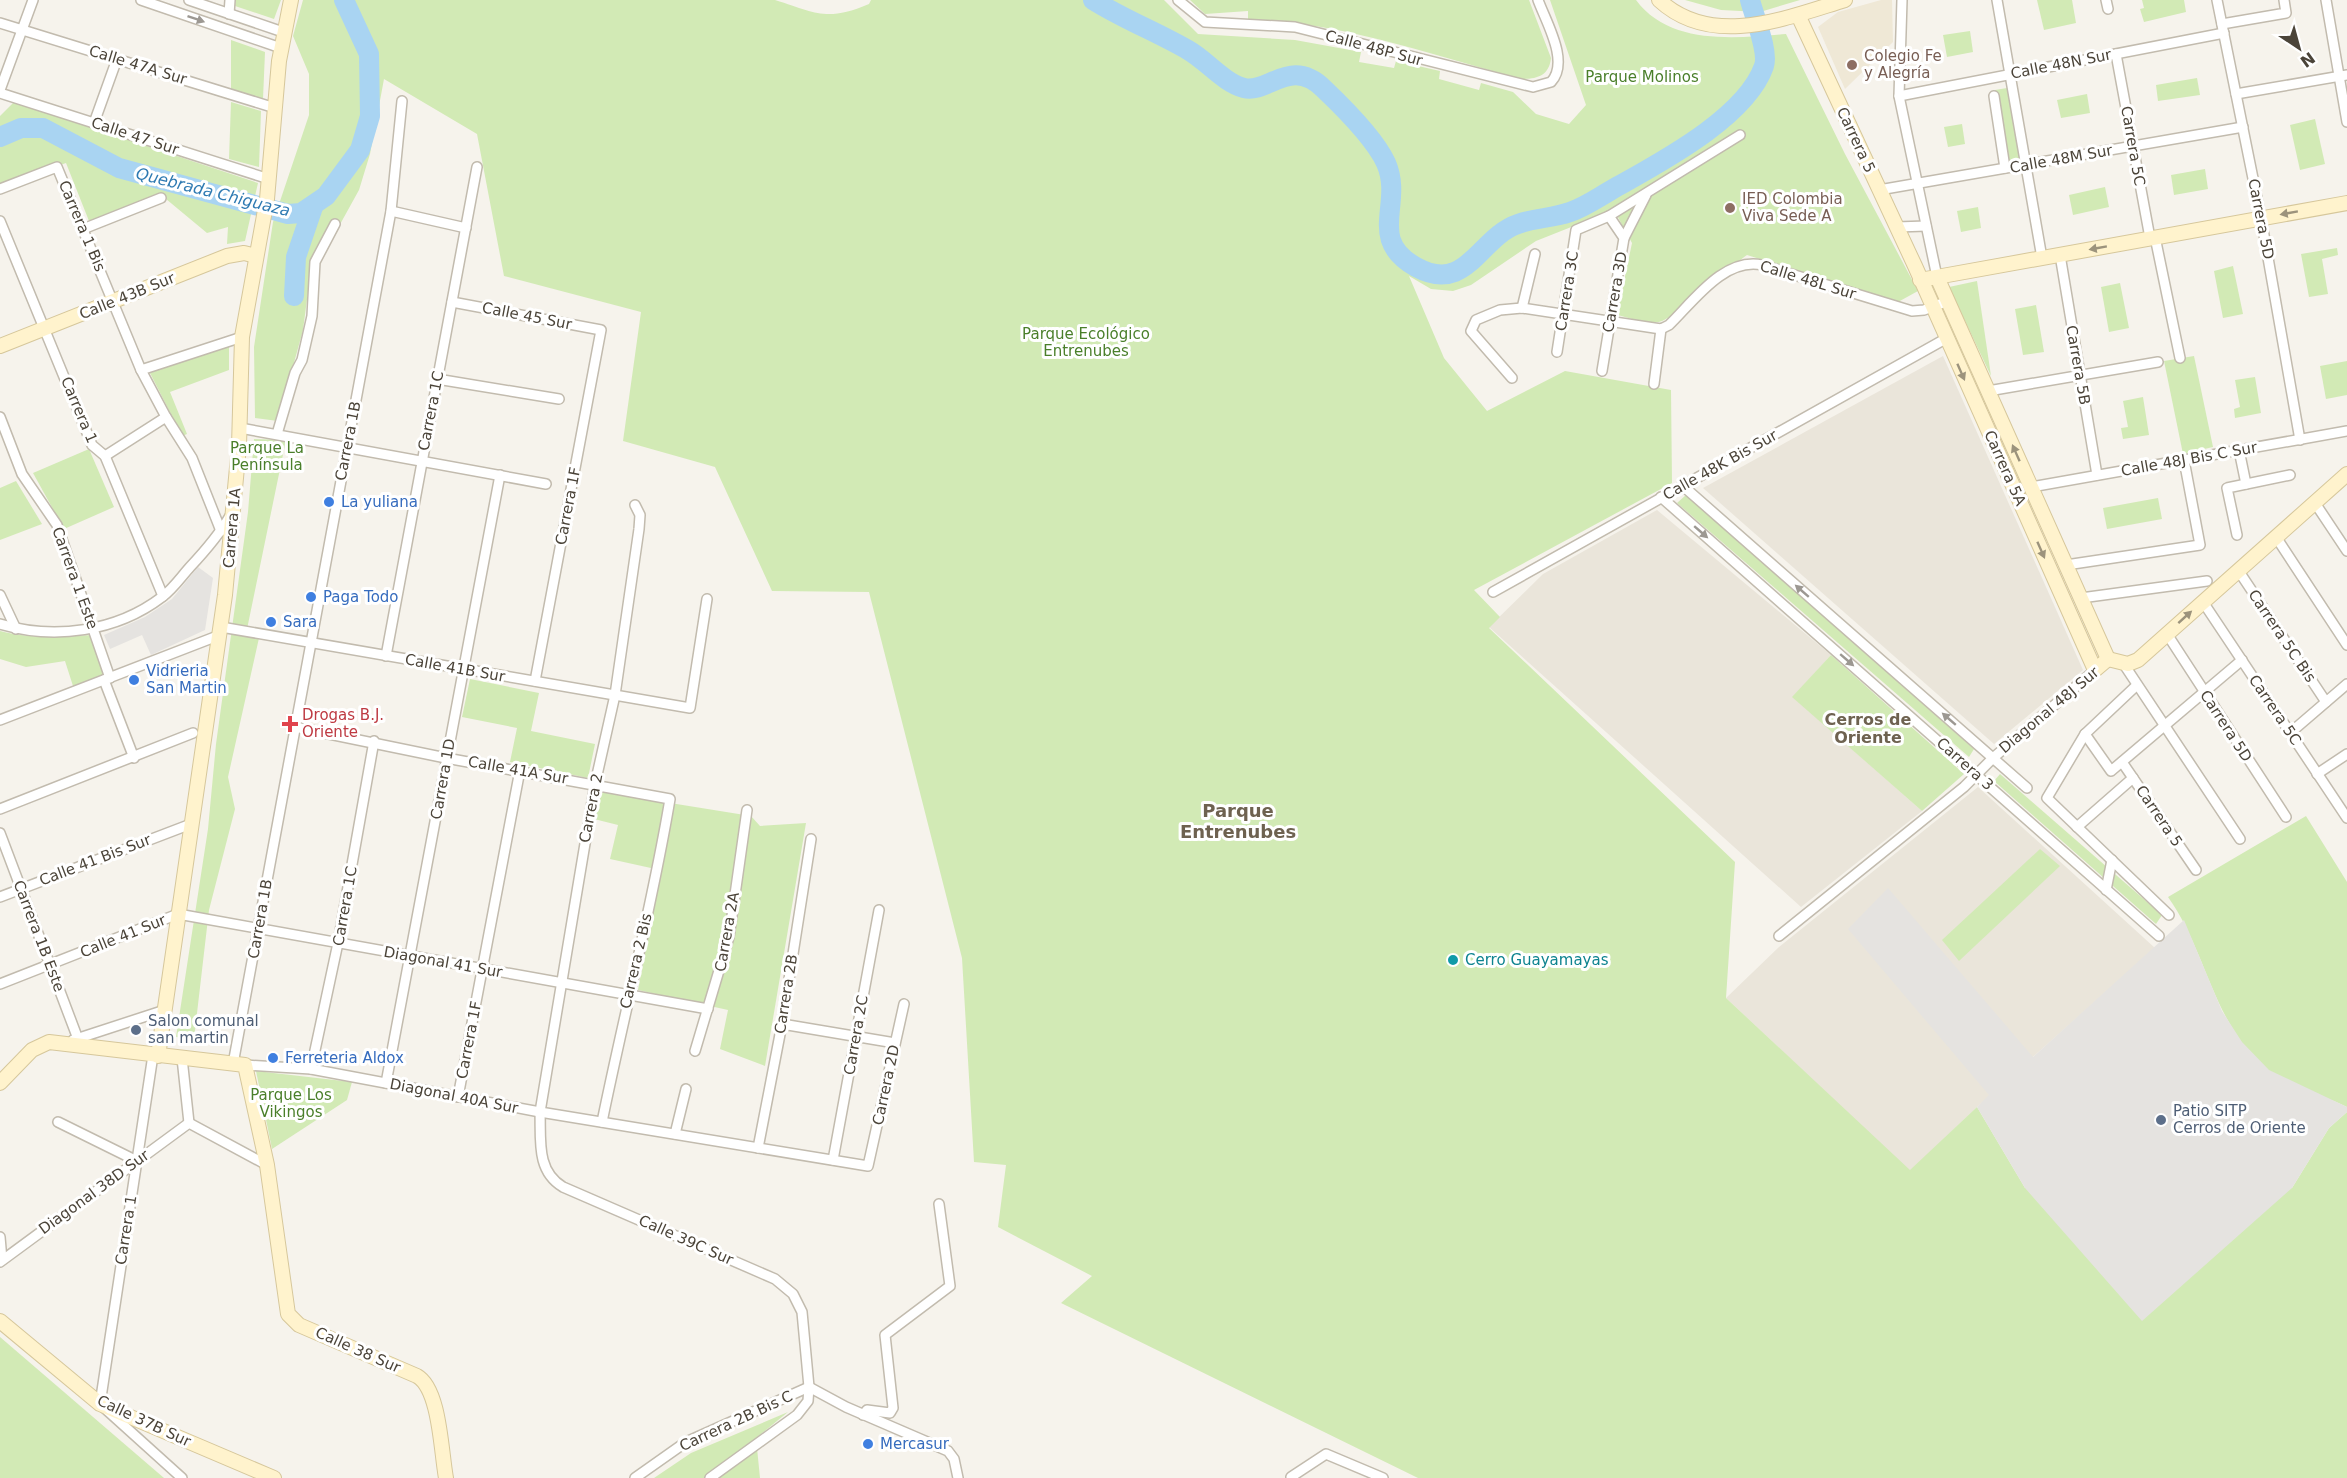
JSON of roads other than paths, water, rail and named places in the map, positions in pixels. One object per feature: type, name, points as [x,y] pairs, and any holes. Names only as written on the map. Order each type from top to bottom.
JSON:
[{"type":"street","points":[[0,91],[33,0]]},
{"type":"street","points":[[141,0],[281,48]]},
{"type":"street","points":[[189,0],[283,32]]},
{"type":"street","points":[[230,0],[230,14]]},
{"type":"street","name":"Carrera 1A","points":[[156,1056],[165,1010],[220,631],[234,509],[240,428],[242,337],[267,199],[281,48],[291,0]]},
{"type":"street","name":"Calle 48P Sur","points":[[1178,0],[1196,17],[1211,24],[1295,27],[1521,86],[1544,85],[1551,82],[1559,69],[1558,58],[1538,0]]},
{"type":"street","points":[[1659,0],[1687,19],[1717,26],[1742,27],[1798,15],[1845,0]]},
{"type":"street","points":[[1902,0],[1899,96],[1937,277]]},
{"type":"street","points":[[1997,0],[2042,258]]},
{"type":"street","name":"Carrera 5D","points":[[2217,0],[2262,218],[2300,440]]},
{"type":"street","name":"Calle 48N Sur","points":[[1899,96],[2116,54],[2223,29],[2286,13],[2284,0]]},
{"type":"street","points":[[2326,0],[2343,75],[2347,122]]},
{"type":"street","name":"Carrera 5","points":[[1798,15],[1915,266]]},
{"type":"street","name":"Calle 47A Sur","points":[[0,22],[275,108]]},
{"type":"street","name":"Carrera 5C","points":[[2116,54],[2152,238],[2180,358]]},
{"type":"street","points":[[94,123],[117,59]]},
{"type":"street","points":[[2236,94],[2343,75]]},
{"type":"street","name":"Calle 47 Sur","points":[[0,91],[269,179]]},
{"type":"street","points":[[1994,96],[2005,168]]},
{"type":"street","name":"Carrera 1B","points":[[288,1314],[267,1165],[239,1064],[259,929],[391,211],[402,101]]},
{"type":"street","name":"Calle 48M Sur","points":[[1879,190],[2243,127]]},
{"type":"street","points":[[1610,216],[1740,135]]},
{"type":"street","name":"Carrera 1 Bis","points":[[0,189],[57,167],[141,370],[166,417],[192,458],[221,531]]},
{"type":"street","name":"Carrera 1C","points":[[386,656],[477,167]]},
{"type":"street","points":[[1624,238],[1646,195]]},
{"type":"street","points":[[83,229],[161,198]]},
{"type":"street","points":[[1920,280],[2347,203]]},
{"type":"street","points":[[391,211],[466,228]]},
{"type":"street","name":"Carrera 3C","points":[[1557,352],[1576,230],[1610,216]]},
{"type":"street","name":"Carrera 3D","points":[[1602,371],[1624,238],[1610,216]]},
{"type":"street","name":"Carrera 1","points":[[0,220],[92,445],[105,456],[164,596]]},
{"type":"street","points":[[277,434],[295,373],[302,360],[312,316],[315,262],[335,224]]},
{"type":"street","points":[[1897,227],[1926,226]]},
{"type":"street","name":"Calle 43B Sur","points":[[0,346],[227,256],[244,253],[256,256]]},
{"type":"street","points":[[1522,308],[1535,254]]},
{"type":"street","name":"Carrera 5B","points":[[2060,255],[2097,475]]},
{"type":"street","name":"Calle 48L Sur","points":[[1661,329],[1726,272],[1755,263],[1912,311],[1948,301]]},
{"type":"street","name":"Carrera 5A","points":[[1915,266],[2096,670]]},
{"type":"street","name":"Carrera 5A","points":[[1937,277],[2108,659]]},
{"type":"street","name":"Calle 45 Sur","points":[[452,302],[601,330]]},
{"type":"street","points":[[1512,378],[1471,331],[1476,320],[1500,310],[1522,308],[1661,329],[1654,384]]},
{"type":"street","name":"Carrera 1F","points":[[535,681],[601,330]]},
{"type":"street","points":[[141,370],[242,337]]},
{"type":"street","name":"Calle 48K Bis Sur","points":[[1493,592],[1947,338]]},
{"type":"street","points":[[1988,391],[2158,362]]},
{"type":"street","points":[[437,379],[559,399]]},
{"type":"street","name":"Carrera 1 Este","points":[[0,417],[22,474],[57,525],[134,758]]},
{"type":"street","points":[[105,456],[166,417]]},
{"type":"street","points":[[240,428],[546,484]]},
{"type":"street","name":"Calle 48J Bis C Sur","points":[[2031,487],[2347,431]]},
{"type":"street","points":[[2239,450],[2246,484]]},
{"type":"street","points":[[2066,566],[2200,545],[2184,460]]},
{"type":"street","points":[[2240,839],[2123,663],[2138,660],[2347,474]]},
{"type":"street","name":"Carrera 1D","points":[[386,1083],[500,475]]},
{"type":"street","points":[[2237,535],[2228,488],[2290,475]]},
{"type":"street","name":"Carrera 3","points":[[1683,486],[2027,788]]},
{"type":"street","name":"Carrera 3","points":[[1661,497],[2159,936]]},
{"type":"street","points":[[2315,503],[2347,551]]},
{"type":"street","name":"Carrera 2","points":[[540,1112],[595,784],[615,695],[639,529],[640,515],[635,505]]},
{"type":"street","points":[[0,624],[16,629],[58,632],[93,629],[135,614],[164,596],[221,531],[234,509]]},
{"type":"street","points":[[2276,537],[2347,645]]},
{"type":"street","name":"Carrera 5C Bis","points":[[2238,570],[2326,702]]},
{"type":"street","points":[[2081,598],[2207,581]]},
{"type":"street","points":[[0,595],[16,629]]},
{"type":"street","name":"Calle 41B Sur","points":[[220,631],[310,643],[690,708],[706,599]]},
{"type":"street","name":"Carrera 5C","points":[[2203,602],[2346,814]]},
{"type":"street","points":[[0,720],[107,679],[220,631]]},
{"type":"street","name":"Carrera 5D","points":[[2167,634],[2286,817]]},
{"type":"street","name":"Diagonal 48J Sur","points":[[1779,936],[1978,775],[1993,758],[2108,659],[2123,663]]},
{"type":"street","points":[[2085,734],[2111,771],[2242,660]]},
{"type":"street","points":[[2290,733],[2347,684]]},
{"type":"street","points":[[2137,685],[2085,734],[2047,798],[2169,915]]},
{"type":"street","name":"Calle 41A Sur","points":[[295,727],[374,741],[446,758],[670,799]]},
{"type":"street","points":[[0,809],[193,733]]},
{"type":"street","name":"Carrera 1C","points":[[311,1069],[338,943],[374,741]]},
{"type":"street","points":[[2317,774],[2347,754]]},
{"type":"street","name":"Carrera 5","points":[[2122,762],[2196,870]]},
{"type":"street","name":"Carrera 1F","points":[[458,1097],[520,770]]},
{"type":"street","points":[[2077,827],[2133,778]]},
{"type":"street","name":"Carrera 2 Bis","points":[[602,1122],[628,995],[659,863],[670,799]]},
{"type":"street","name":"Carrera 2A","points":[[695,1051],[729,937],[747,810]]},
{"type":"street","name":"Calle 41 Bis Sur","points":[[0,897],[191,824]]},
{"type":"street","name":"Carrera 1B Este","points":[[0,833],[78,1039]]},
{"type":"street","name":"Carrera 2B","points":[[758,1148],[782,1024],[811,839]]},
{"type":"street","points":[[2106,890],[2112,860]]},
{"type":"street","name":"Carrera 2C","points":[[833,1160],[879,910]]},
{"type":"street","name":"Diagonal 41 Sur","points":[[178,914],[708,1010]]},
{"type":"street","name":"Calle 41 Sur","points":[[0,984],[178,914]]},
{"type":"street","name":"Carrera 2D","points":[[868,1166],[904,1004]]},
{"type":"street","points":[[64,1043],[165,1010]]},
{"type":"street","points":[[782,1024],[895,1043]]},
{"type":"street","name":"Diagonal 40A Sur","points":[[0,1083],[38,1045],[49,1042],[64,1043],[156,1056],[311,1069],[540,1112],[868,1166]]},
{"type":"street","name":"Carrera 1","points":[[100,1404],[156,1056]]},
{"type":"street","points":[[182,1058],[189,1123],[267,1165]]},
{"type":"street","points":[[675,1134],[686,1089]]},
{"type":"street","name":"Calle 39C Sur","points":[[540,1112],[543,1163],[557,1184],[775,1279],[787,1287],[802,1312],[809,1387]]},
{"type":"street","points":[[58,1122],[138,1161]]},
{"type":"street","name":"Diagonal 38D Sur","points":[[1,1261],[189,1123]]},
{"type":"street","points":[[863,1415],[867,1410],[890,1413],[893,1408],[885,1335],[950,1286],[939,1204]]},
{"type":"street","points":[[0,1237],[1,1261]]},
{"type":"street","name":"Calle 38 Sur","points":[[288,1314],[299,1325],[417,1376],[429,1386],[446,1478]]},
{"type":"street","name":"Calle 37B Sur","points":[[0,1321],[100,1404],[274,1478]]},
{"type":"street","points":[[710,1478],[797,1415],[808,1401],[809,1387],[863,1415],[945,1449],[953,1456],[958,1478]]},
{"type":"street","name":"Carrera 2B Bis C","points":[[635,1478],[686,1442],[809,1387]]},
{"type":"street","points":[[100,1404],[182,1478]]},
{"type":"street","points":[[1291,1477],[1326,1454],[1383,1478]]},
{"type":"waterway","name":"Quebrada Chiguaza","points":[[0,137],[21,128],[43,128],[119,168],[288,214],[301,213],[326,196],[360,150],[370,116],[369,54],[344,0]]},
{"type":"waterway","name":"Quebrada Chiguaza","points":[[1093,0],[1188,50],[1222,76],[1244,88],[1262,86],[1281,78],[1301,76],[1312,80],[1324,89],[1358,124],[1386,163],[1391,193],[1389,233],[1393,245],[1401,256],[1416,267],[1433,274],[1448,274],[1460,269],[1472,261],[1493,240],[1518,224],[1564,214],[1581,207],[1676,152],[1720,121],[1739,104],[1754,85],[1764,66],[1763,43],[1750,0]]},
{"type":"waterway","points":[[294,296],[296,257],[313,207]]},
{"type":"place","name":"Colegio Fe y Alegría","points":[[1852,65]]},
{"type":"place","name":"IED Colombia Viva Sede A","points":[[1730,208]]},
{"type":"place","name":"La yuliana","points":[[329,502]]},
{"type":"place","name":"Paga Todo","points":[[311,597]]},
{"type":"place","name":"Sara","points":[[271,622]]},
{"type":"place","name":"Vidrieria San Martin","points":[[134,680]]},
{"type":"place","name":"Drogas B.J. Oriente","points":[[290,724]]},
{"type":"place","name":"Cerro Guayamayas","points":[[1453,960]]},
{"type":"place","name":"Salon comunal san martin","points":[[136,1030]]},
{"type":"place","name":"Ferreteria Aldox","points":[[273,1058]]},
{"type":"place","name":"Patio SITP Cerros de Oriente","points":[[2161,1120]]},
{"type":"place","name":"Mercasur","points":[[868,1444]]},
{"type":"district","name":"Cerros de Oriente","points":[[1868,728]]},
{"type":"district","name":"Parque Entrenubes","points":[[1238,820]]},
{"type":"park label","name":"Parque Molinos","points":[[1642,77]]},
{"type":"park label","name":"Parque Ecológico Entrenubes","points":[[1086,342]]},
{"type":"park label","name":"Parque La Península","points":[[267,456]]},
{"type":"park label","name":"Parque Los Vikingos","points":[[291,1104]]}]
